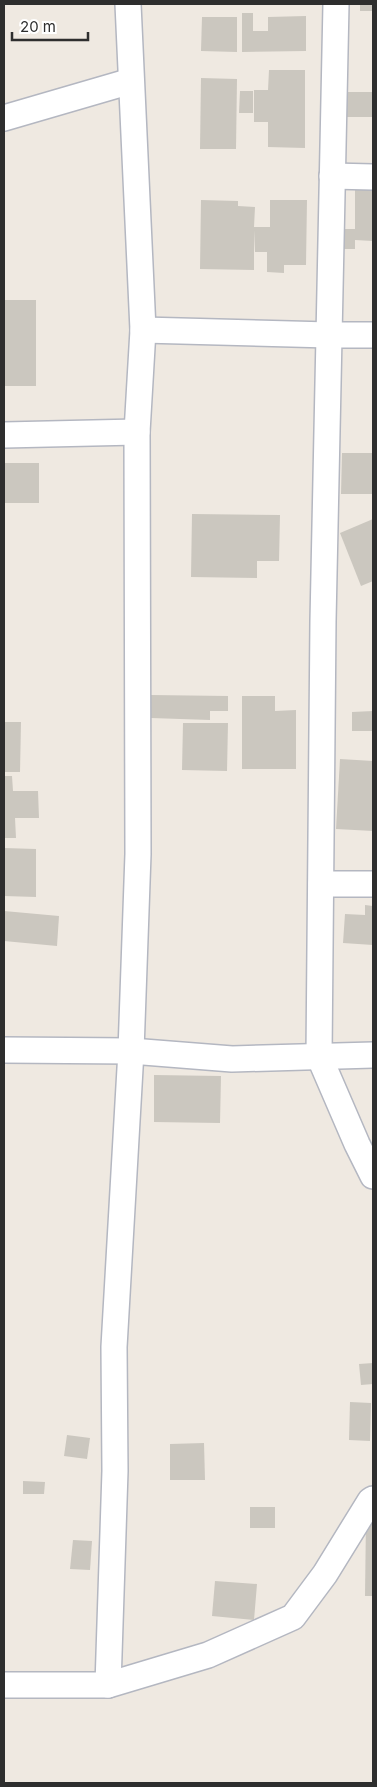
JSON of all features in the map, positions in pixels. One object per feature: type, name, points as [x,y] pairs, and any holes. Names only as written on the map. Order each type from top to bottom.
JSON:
[{"type":"street","points":[[108,1686],[115,1471],[114,1347],[131,1051],[138,854],[137,432],[143,330],[128,4]]},
{"type":"street","points":[[336,4],[323,621],[319,1056],[373,1176]]},
{"type":"street","points":[[4,118],[132,81]]},
{"type":"street","points":[[332,176],[373,177]]},
{"type":"street","points":[[143,330],[373,335]]},
{"type":"street","points":[[4,435],[137,432]]},
{"type":"street","points":[[321,884],[373,884]]},
{"type":"street","points":[[4,1050],[131,1051],[232,1059],[373,1055]]},
{"type":"street","points":[[4,1685],[108,1686],[208,1655],[293,1617],[325,1574],[373,1499]]},
{"type":"building","points":[[360,4],[373,4],[373,11],[360,11]]},
{"type":"building","points":[[242,13],[253,13],[253,31],[268,31],[268,17],[306,16],[306,51],[242,52]]},
{"type":"building","points":[[202,17],[237,17],[237,52],[201,51]]},
{"type":"building","points":[[269,70],[305,70],[305,148],[268,147],[268,122],[254,122],[254,90],[268,90]]},
{"type":"building","points":[[201,78],[237,79],[236,149],[200,149]]},
{"type":"building","points":[[240,91],[253,91],[253,113],[239,113]]},
{"type":"building","points":[[345,92],[373,92],[373,117],[345,117]]},
{"type":"building","points":[[355,188],[373,189],[373,241],[355,240],[355,249],[342,249],[343,229],[355,229]]},
{"type":"building","points":[[201,200],[238,201],[238,206],[255,207],[254,227],[270,227],[270,200],[307,200],[306,265],[284,265],[284,273],[267,272],[267,252],[255,252],[254,230],[254,270],[200,269]]},
{"type":"building","points":[[4,300],[36,300],[36,386],[4,386]]},
{"type":"building","points":[[342,453],[373,453],[373,494],[341,494]]},
{"type":"building","points":[[4,463],[39,463],[39,503],[4,503]]},
{"type":"building","points":[[192,514],[280,515],[279,561],[257,561],[257,578],[191,577]]},
{"type":"building","points":[[373,519],[373,581],[361,586],[340,533]]},
{"type":"building","points":[[151,695],[228,696],[228,711],[210,711],[210,720],[151,718]]},
{"type":"building","points":[[242,696],[275,696],[275,711],[296,710],[296,769],[242,769]]},
{"type":"building","points":[[373,711],[373,731],[352,731],[352,712]]},
{"type":"building","points":[[4,722],[21,722],[20,772],[4,772]]},
{"type":"building","points":[[183,723],[228,723],[227,771],[182,770]]},
{"type":"building","points":[[340,759],[373,761],[373,831],[336,829]]},
{"type":"building","points":[[4,776],[12,776],[13,791],[38,791],[39,818],[15,818],[16,838],[4,838]]},
{"type":"building","points":[[4,848],[36,849],[36,897],[4,896]]},
{"type":"building","points":[[365,905],[373,906],[373,945],[343,943],[345,914],[365,915]]},
{"type":"building","points":[[4,911],[59,916],[57,946],[4,941]]},
{"type":"building","points":[[154,1075],[221,1076],[220,1123],[154,1122]]},
{"type":"building","points":[[373,1363],[373,1384],[361,1385],[359,1364]]},
{"type":"building","points":[[350,1402],[371,1403],[370,1441],[349,1440]]},
{"type":"building","points":[[67,1435],[90,1438],[87,1459],[64,1456]]},
{"type":"building","points":[[204,1443],[205,1480],[170,1480],[170,1444]]},
{"type":"building","points":[[23,1481],[45,1482],[44,1494],[23,1494]]},
{"type":"building","points":[[250,1507],[275,1507],[275,1528],[250,1528]]},
{"type":"building","points":[[366,1519],[373,1520],[373,1596],[365,1596]]},
{"type":"building","points":[[73,1540],[92,1541],[90,1570],[70,1569]]},
{"type":"building","points":[[215,1581],[257,1584],[254,1620],[212,1616]]}]
